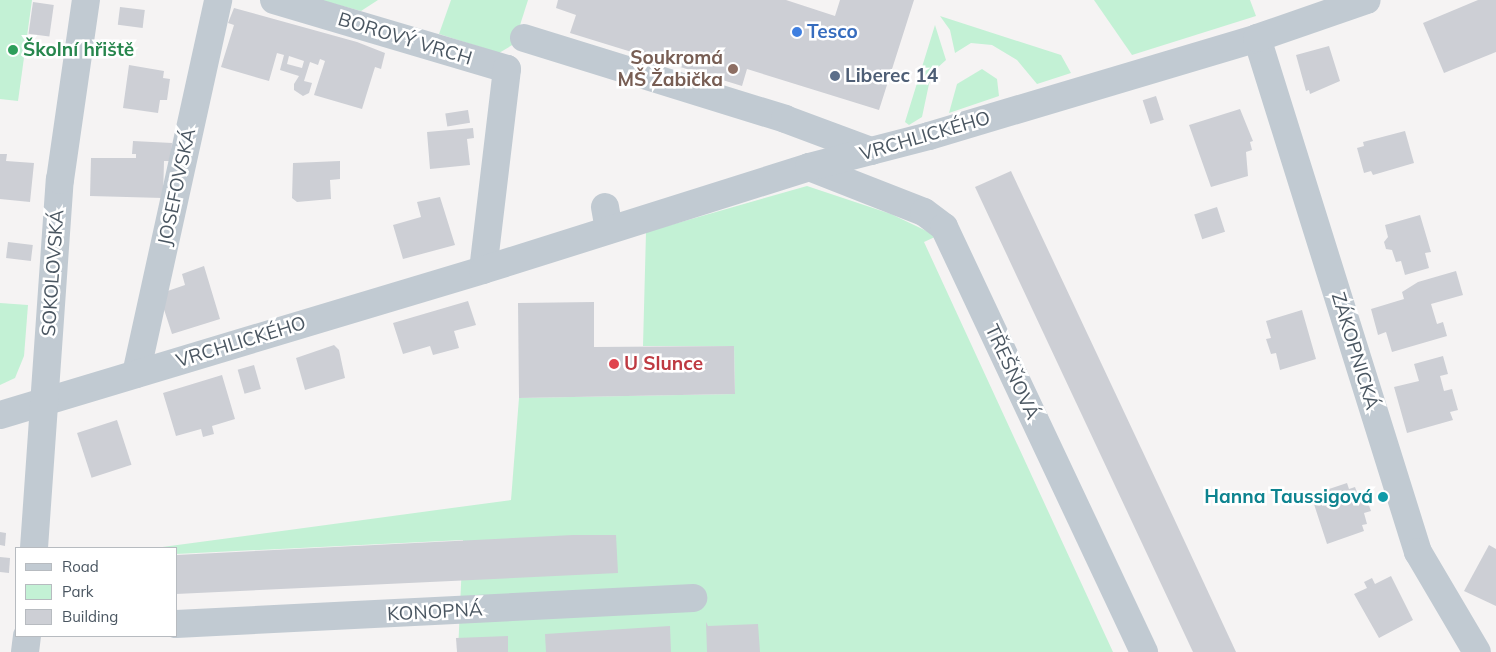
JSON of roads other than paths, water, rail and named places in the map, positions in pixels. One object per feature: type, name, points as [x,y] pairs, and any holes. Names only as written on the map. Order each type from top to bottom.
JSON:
[{"type":"street","name":"SOKOLOVSKÁ","points":[[34,547],[60,180],[86,0]]},
{"type":"street","name":"JOSEFOVSKÁ","points":[[136,374],[218,0]]},
{"type":"street","name":"BOROVÝ VRCH","points":[[274,0],[507,69],[483,270]]},
{"type":"street","name":"VRCHLICKÉHO","points":[[0,415],[46,399],[136,374],[483,270],[607,219],[702,190],[809,167],[871,151],[1258,38],[1367,0]]},
{"type":"street","points":[[524,38],[785,119],[871,151]]},
{"type":"street","name":"ZÁKOPNICKÁ","points":[[1258,38],[1418,552],[1477,652]]},
{"type":"street","name":"TŘEŠŇOVÁ","points":[[809,167],[924,212],[944,227],[1144,652]]},
{"type":"street","name":"KONOPNÁ","points":[[178,624],[693,598]]},
{"type":"street","points":[[24,652],[26,637]]},
{"type":"place","name":"Tesco","points":[[797,32]]},
{"type":"place","name":"Školní hřiště","points":[[13,50]]},
{"type":"place","name":"Soukromá MŠ Žabička","points":[[733,69]]},
{"type":"place","name":"Liberec 14","points":[[835,76]]},
{"type":"place","name":"U Slunce","points":[[614,364]]},
{"type":"place","name":"Hanna Taussigová","points":[[1383,497]]}]
